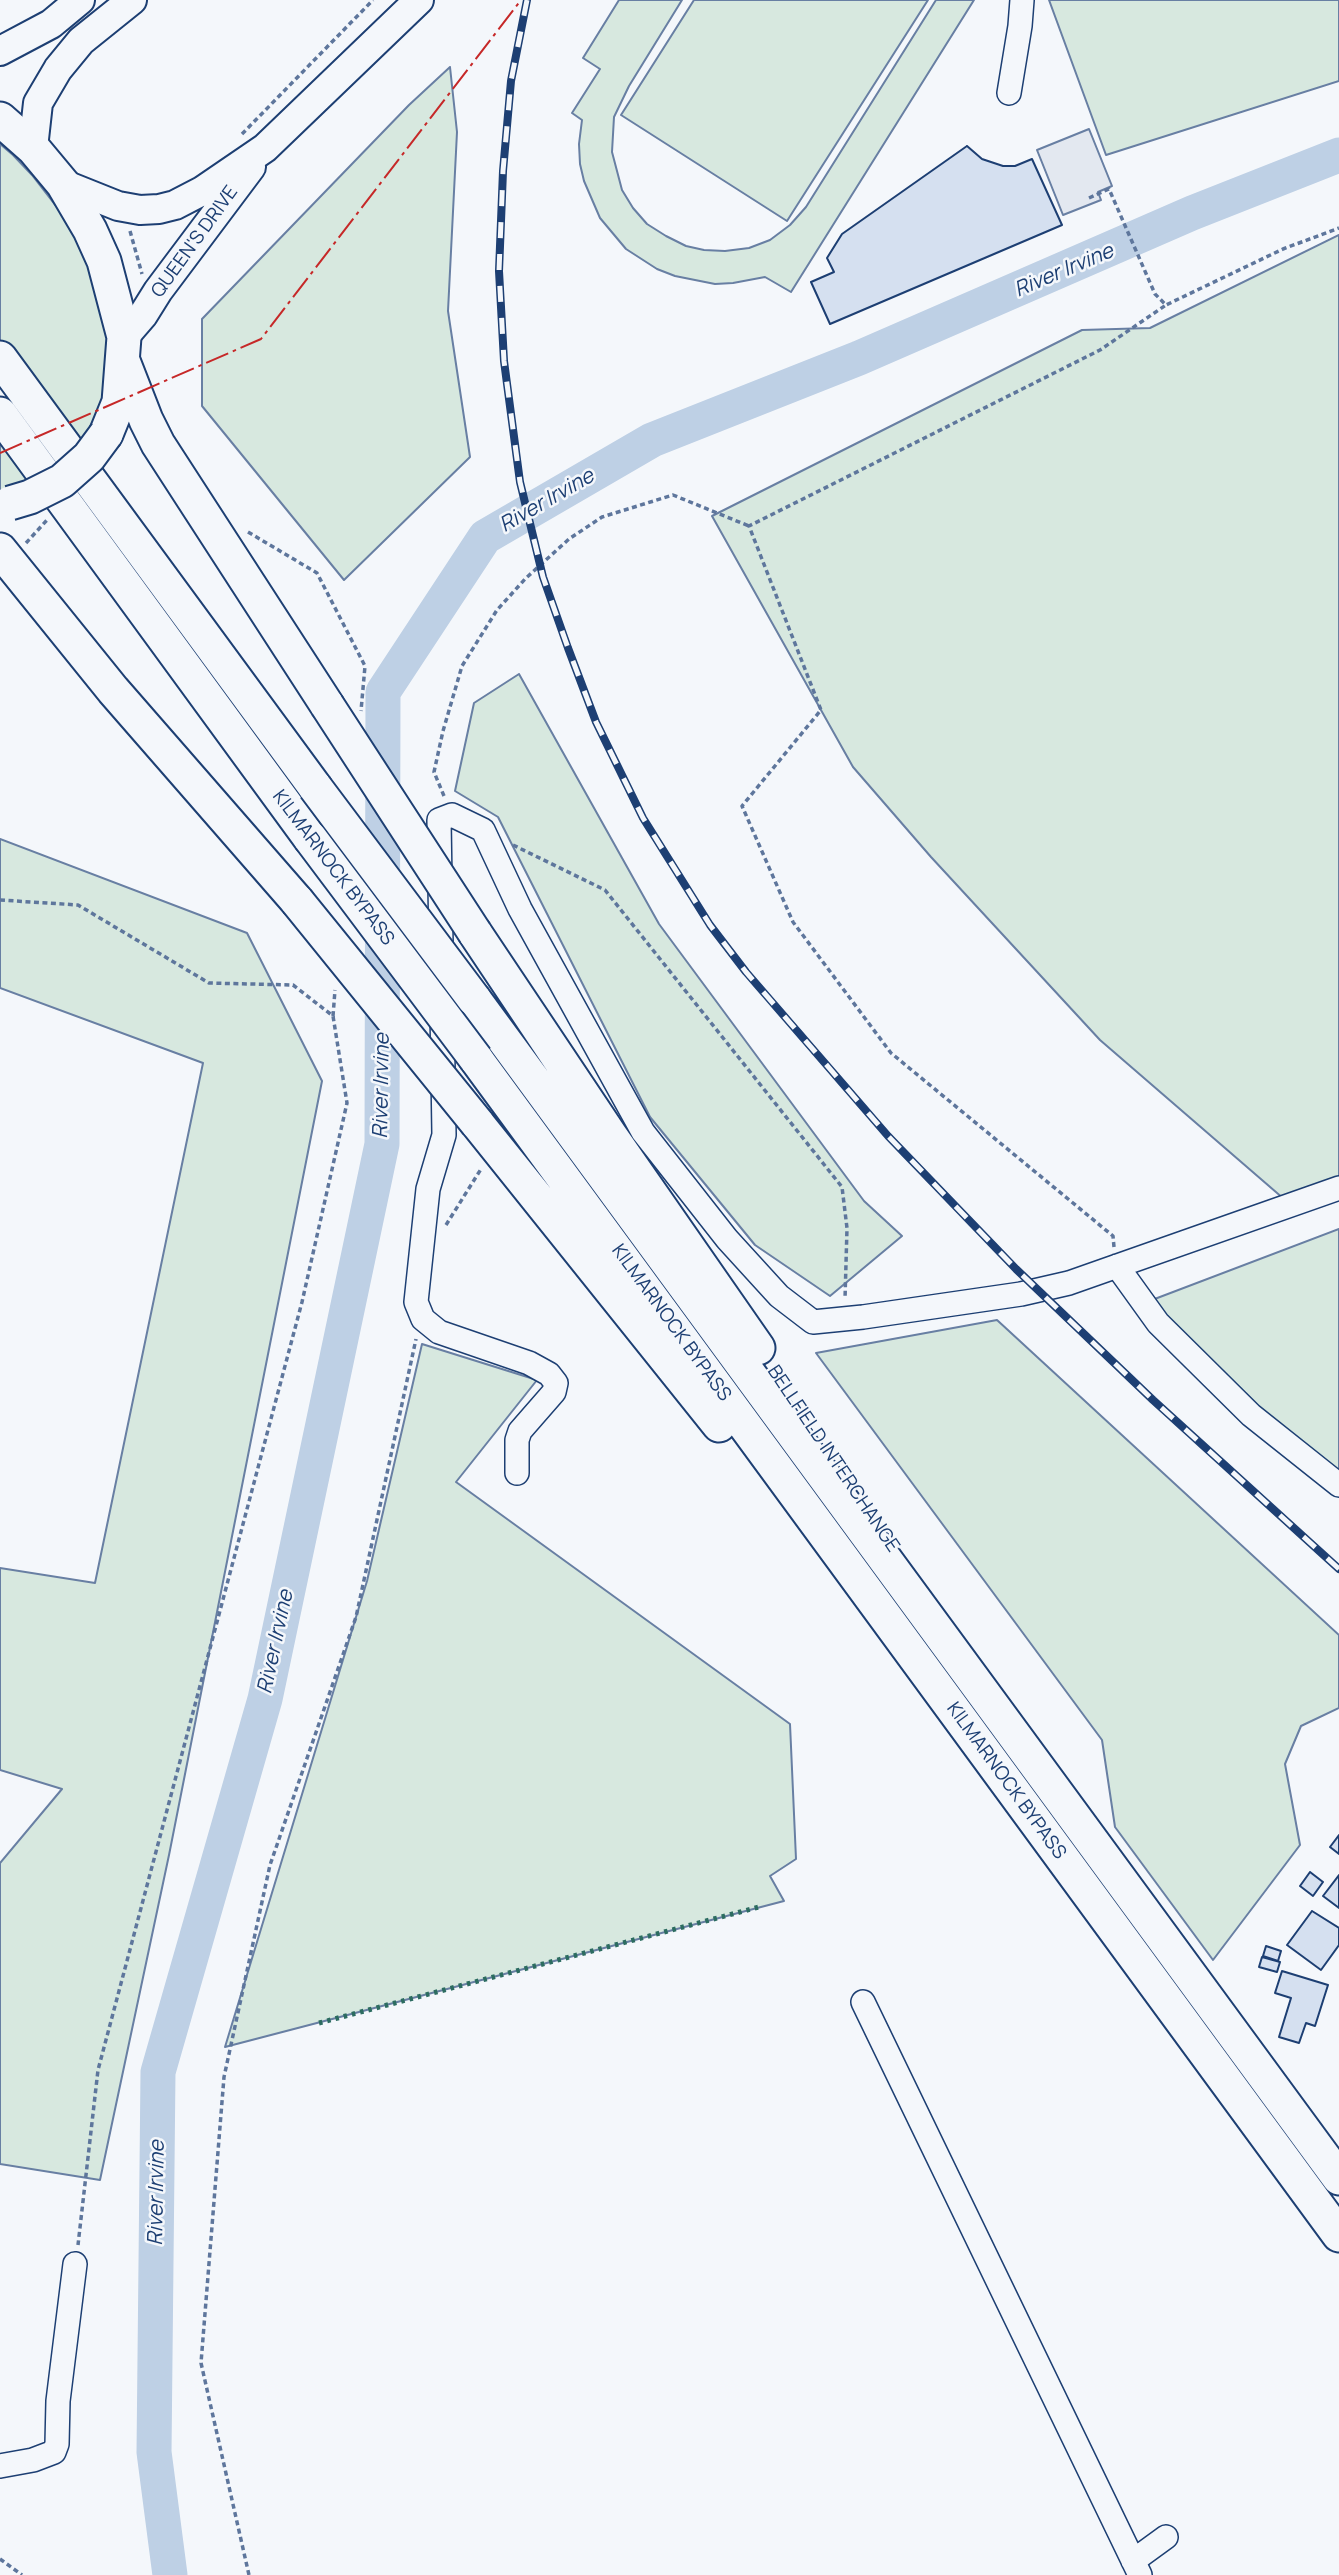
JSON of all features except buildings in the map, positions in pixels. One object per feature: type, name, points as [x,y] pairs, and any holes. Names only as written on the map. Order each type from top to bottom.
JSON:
[{"type":"highway","points":[[0,119],[33,148],[63,184],[90,230],[104,261],[124,349],[119,402],[106,434],[89,457],[62,481],[30,498],[5,504]]},
{"type":"highway","name":"BELLFIELD INTERCHANGE","points":[[124,349],[146,420],[158,443],[475,933],[610,1135],[857,1491],[1038,1796]]},
{"type":"highway","name":"KILMARNOCK BYPASS","points":[[0,358],[474,999],[1038,1796],[1339,2235]]},
{"type":"highway","name":"KILMARNOCK BYPASS","points":[[0,414],[310,838],[476,1059],[1038,1796],[1339,2178]]},
{"type":"highway","points":[[0,551],[113,690],[297,901],[477,1123],[1038,1796]]},
{"type":"main road","points":[[0,51],[28,38],[80,0]]},
{"type":"main road","points":[[33,148],[37,103],[58,69],[81,41],[132,0]]},
{"type":"main road","name":"QUEEN'S DRIVE","points":[[124,349],[158,290],[265,148],[419,0]]},
{"type":"main road","name":"QUEEN'S DRIVE","points":[[63,184],[118,206],[140,210],[159,209],[175,205],[202,191],[265,148]]},
{"type":"lane","points":[[1009,93],[1022,0]]},
{"type":"lane","points":[[517,1473],[517,1440],[520,1431],[554,1392],[556,1383],[549,1374],[529,1363],[439,1332],[423,1319],[416,1303],[428,1189],[444,1135],[439,820],[453,815],[483,830],[520,909],[643,1132],[727,1239],[779,1297],[813,1322],[1021,1294],[1069,1283],[1339,1188]]},
{"type":"lane","points":[[1117,1266],[1158,1323],[1251,1415],[1339,1485]]},
{"type":"lane","points":[[863,2002],[1136,2568],[1166,2537]]},
{"type":"lane","points":[[0,2466],[33,2460],[54,2452],[57,2444],[58,2401],[75,2264]]},
{"type":"path","points":[[1089,198],[1109,188],[1155,294],[1166,305]]},
{"type":"path","points":[[749,526],[1100,350],[1166,305],[1283,249],[1339,228]]},
{"type":"path","points":[[453,815],[434,772],[461,666],[497,610],[526,578],[569,539],[602,517],[673,495],[749,526],[821,710],[742,806],[793,922],[891,1053],[1113,1236],[1117,1266]]},
{"type":"path","points":[[483,830],[605,890],[842,1186],[847,1228],[845,1319]]},
{"type":"path","points":[[0,900],[78,905],[209,983],[293,985],[333,1016],[347,1103],[302,1302],[98,2070],[75,2264]]},
{"type":"path","points":[[446,1226],[485,1161]]},
{"type":"path","points":[[249,2575],[201,2363],[224,2077],[270,1865],[356,1617],[421,1314]]},
{"type":"path","points":[[0,2559],[22,2575]]},
{"type":"shaded area","points":[[619,0],[682,0],[629,86],[614,117],[612,152],[622,190],[647,224],[666,236],[686,246],[725,251],[749,248],[770,240],[790,225],[806,207],[936,0],[974,0],[791,292],[765,277],[715,284],[675,276],[657,269],[626,249],[600,218],[584,181],[580,164],[582,120],[572,113],[600,69],[583,58]]},
{"type":"shaded area","points":[[694,0],[928,0],[787,221],[621,115]]},
{"type":"shaded area","points":[[1049,0],[1339,0],[1339,81],[1106,155]]},
{"type":"shaded area","points":[[450,67],[457,132],[448,311],[470,457],[344,580],[202,406],[202,319],[409,105]]},
{"type":"shaded area","points":[[1089,129],[1112,186],[1098,192],[1101,200],[1063,215],[1037,150]]},
{"type":"shaded area","points":[[0,144],[32,175],[73,228],[103,292],[113,352],[100,417],[81,446],[0,340]]},
{"type":"shaded area","points":[[1339,235],[1339,1177],[1284,1199],[1100,1040],[931,857],[853,767],[712,516],[1082,330],[1150,328]]},
{"type":"shaded area","points":[[0,438],[33,483],[0,493]]},
{"type":"shaded area","points":[[519,674],[659,924],[864,1201],[902,1236],[830,1296],[755,1245],[650,1117],[498,817],[455,791],[474,703]]},
{"type":"shaded area","points":[[0,839],[247,933],[322,1081],[169,1855],[100,2180],[0,2164],[0,1863],[62,1789],[0,1770],[0,1568],[95,1583],[203,1063],[0,988]]},
{"type":"shaded area","points":[[1339,1229],[1339,1473],[1316,1459],[1218,1372],[1152,1300]]},
{"type":"shaded area","points":[[997,1320],[1339,1635],[1339,1708],[1301,1726],[1285,1764],[1300,1845],[1213,1960],[1115,1827],[1102,1740],[816,1353]]},
{"type":"shaded area","points":[[422,1344],[537,1380],[456,1482],[790,1724],[796,1859],[770,1876],[784,1901],[225,2047],[367,1581]]},
{"type":"waterway","name":"River Irvine","points":[[170,2575],[154,2452],[158,2072],[265,1699],[382,1144],[383,692],[485,537],[652,440],[859,358],[1192,213],[1339,155]]},
{"type":"railway","points":[[527,0],[511,81],[503,171],[499,271],[504,361],[520,482],[543,577],[568,648],[596,722],[643,818],[710,925],[746,972],[888,1136],[1016,1269],[1153,1400],[1339,1569]]},
{"type":"hedge","points":[[319,2023],[759,1907]]},
{"type":"power","points":[[0,453],[261,339],[521,0]]}]
